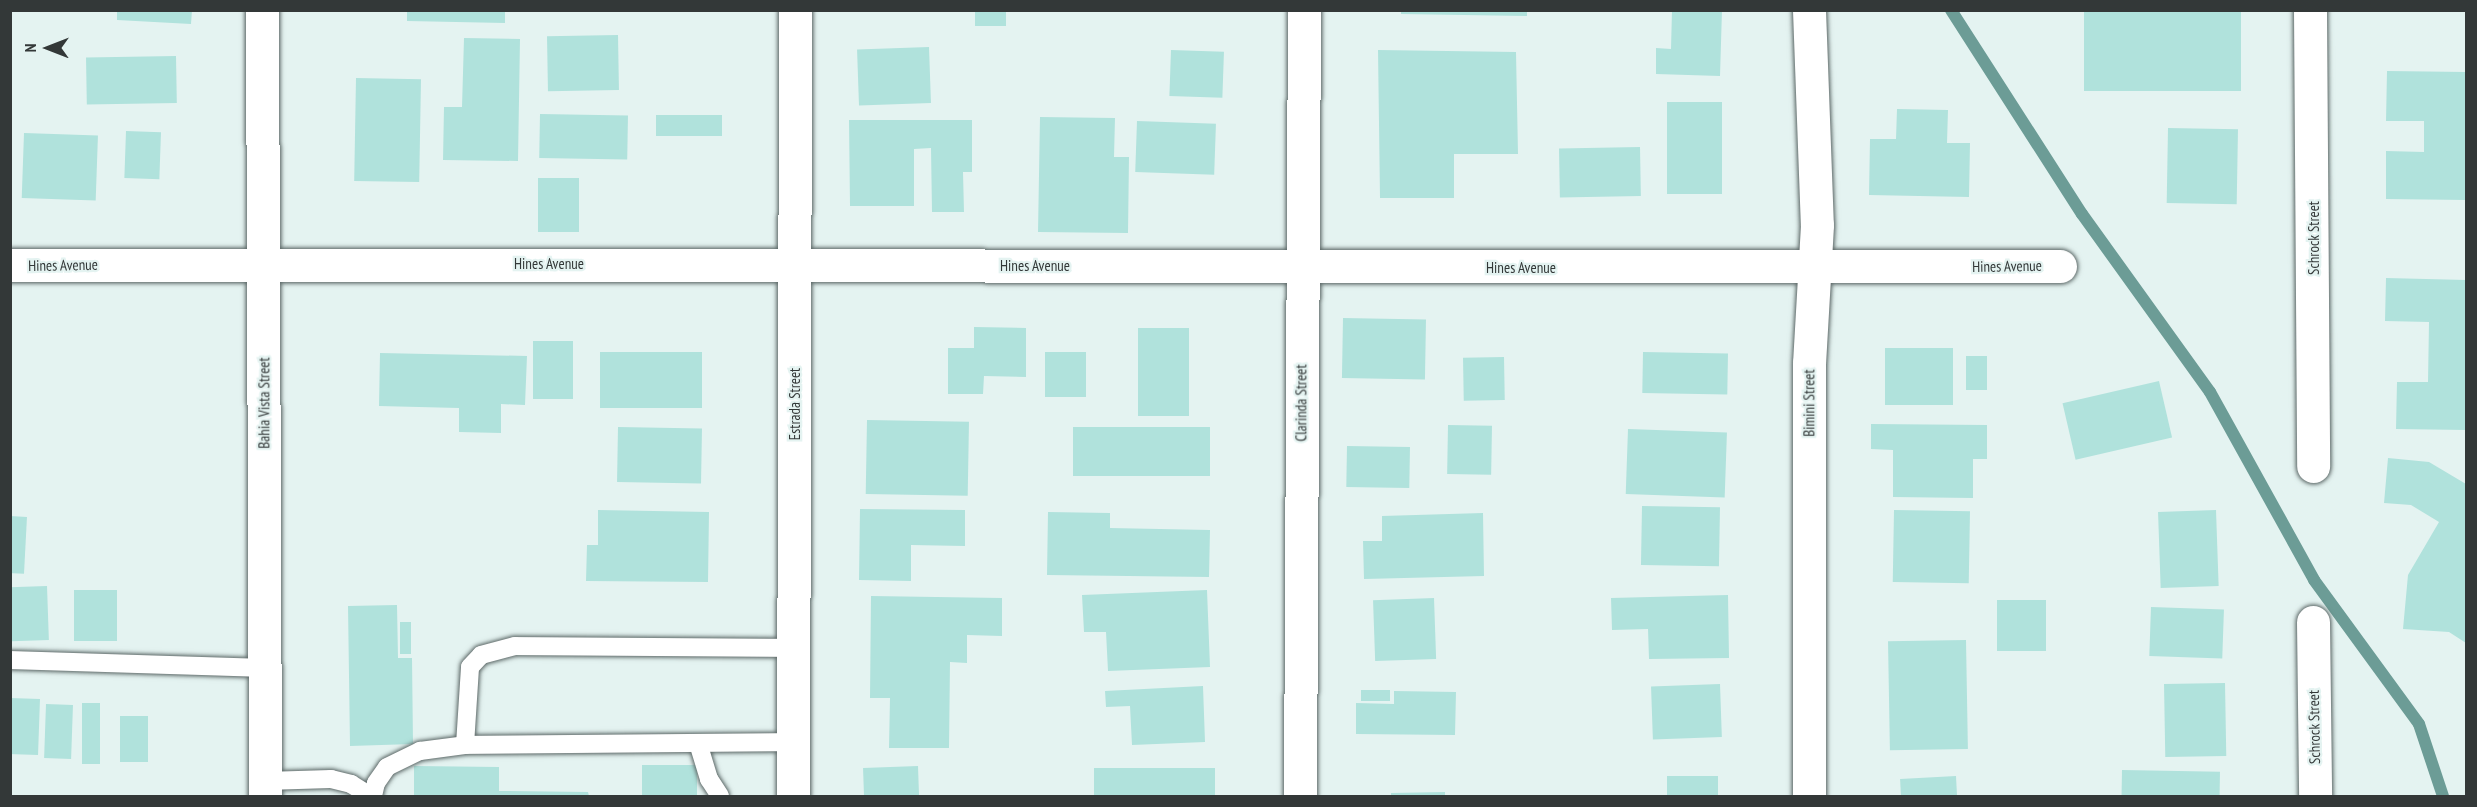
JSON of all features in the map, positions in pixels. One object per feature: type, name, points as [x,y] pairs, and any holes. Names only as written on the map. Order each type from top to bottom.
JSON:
[{"type":"street","name":"Bahia Vista Street","points":[[262,10],[265,789]]},
{"type":"street","name":"Estrada Street","points":[[793,796],[795,10]]},
{"type":"street","name":"Clarinda Street","points":[[1300,796],[1304,10]]},
{"type":"street","name":"Bimini Street","points":[[1809,10],[1817,225],[1809,363],[1809,796]]},
{"type":"street","name":"Schrock Street","points":[[2310,10],[2313,466]]},
{"type":"street","name":"Hines Avenue","points":[[10,265],[263,263],[1814,269],[2060,266]]},
{"type":"street","name":"Schrock Street","points":[[2313,622],[2315,796]]},
{"type":"lane","points":[[465,745],[470,667],[481,655],[515,646],[794,648]]},
{"type":"lane","points":[[10,660],[265,668]]},
{"type":"lane","points":[[265,789],[331,779],[351,784],[372,796],[376,783],[387,767],[420,751],[465,745],[794,742]]},
{"type":"lane","points":[[698,743],[709,779],[720,796]]},
{"type":"building","points":[[117,10],[192,10],[191,24],[117,20]]},
{"type":"building","points":[[407,10],[505,10],[505,23],[407,21]]},
{"type":"building","points":[[975,10],[1006,10],[1006,26],[975,26]]},
{"type":"building","points":[[1401,10],[1527,10],[1527,16],[1401,14]]},
{"type":"building","points":[[1672,10],[1722,10],[1720,76],[1656,74],[1656,48],[1671,49]]},
{"type":"building","points":[[2084,10],[2241,10],[2241,91],[2084,91]]},
{"type":"building","points":[[618,35],[619,90],[548,91],[547,36]]},
{"type":"building","points":[[464,38],[520,39],[518,161],[443,160],[444,107],[462,107]]},
{"type":"building","points":[[929,47],[931,103],[859,105],[857,50]]},
{"type":"building","points":[[1171,50],[1224,52],[1222,98],[1169,96]]},
{"type":"building","points":[[1378,50],[1516,52],[1518,154],[1454,154],[1454,198],[1380,198]]},
{"type":"building","points":[[176,56],[177,103],[87,105],[86,58]]},
{"type":"building","points":[[2387,71],[2466,72],[2466,200],[2386,199],[2386,151],[2424,152],[2424,121],[2386,121]]},
{"type":"building","points":[[356,78],[421,79],[419,182],[354,181]]},
{"type":"building","points":[[1667,102],[1722,102],[1722,194],[1667,194]]},
{"type":"building","points":[[1897,109],[1948,110],[1947,143],[1970,143],[1969,197],[1869,195],[1870,139],[1896,139]]},
{"type":"building","points":[[540,114],[628,116],[627,160],[539,158]]},
{"type":"building","points":[[656,115],[722,115],[722,136],[656,136]]},
{"type":"building","points":[[1040,117],[1115,118],[1114,157],[1129,157],[1128,233],[1038,232]]},
{"type":"building","points":[[849,120],[972,120],[972,172],[963,172],[964,212],[932,212],[931,148],[914,149],[914,206],[850,206]]},
{"type":"building","points":[[1137,121],[1216,124],[1214,175],[1135,172]]},
{"type":"building","points":[[2168,128],[2238,129],[2237,204],[2167,203]]},
{"type":"building","points":[[126,131],[161,132],[159,179],[124,178]]},
{"type":"building","points":[[24,133],[98,136],[96,201],[22,198]]},
{"type":"building","points":[[1640,147],[1641,196],[1560,197],[1559,148]]},
{"type":"building","points":[[538,178],[579,178],[579,232],[538,232]]},
{"type":"building","points":[[2386,278],[2466,280],[2466,430],[2396,429],[2397,382],[2428,382],[2429,322],[2385,321]]},
{"type":"building","points":[[1343,318],[1426,319],[1425,379],[1342,378]]},
{"type":"building","points":[[974,327],[1026,328],[1026,377],[984,376],[983,394],[948,394],[948,348],[974,348]]},
{"type":"building","points":[[1138,328],[1189,328],[1189,416],[1138,416]]},
{"type":"building","points":[[533,341],[573,341],[573,399],[533,399]]},
{"type":"building","points":[[1885,348],[1953,348],[1953,405],[1885,405]]},
{"type":"building","points":[[600,352],[702,352],[702,408],[600,408]]},
{"type":"building","points":[[1045,352],[1086,352],[1086,397],[1045,397]]},
{"type":"building","points":[[1643,352],[1728,353],[1727,394],[1642,393]]},
{"type":"building","points":[[380,353],[527,356],[525,405],[501,404],[501,433],[459,432],[459,408],[379,406]]},
{"type":"building","points":[[1966,356],[1987,356],[1987,390],[1966,390]]},
{"type":"building","points":[[1504,357],[1505,400],[1464,401],[1463,358]]},
{"type":"building","points":[[2159,381],[2172,438],[2076,460],[2063,403]]},
{"type":"building","points":[[867,420],[969,422],[968,496],[866,494]]},
{"type":"building","points":[[1871,424],[1987,425],[1987,459],[1973,459],[1973,498],[1893,497],[1893,450],[1871,449]]},
{"type":"building","points":[[1448,425],[1492,426],[1491,475],[1447,474]]},
{"type":"building","points":[[618,427],[702,428],[701,483],[617,482]]},
{"type":"building","points":[[1073,427],[1210,427],[1210,476],[1073,476]]},
{"type":"building","points":[[1628,429],[1727,432],[1725,497],[1626,494]]},
{"type":"building","points":[[1347,446],[1410,447],[1409,488],[1346,487]]},
{"type":"building","points":[[2388,458],[2429,462],[2466,484],[2466,643],[2449,632],[2403,629],[2408,575],[2439,522],[2411,505],[2384,503]]},
{"type":"building","points":[[1642,506],[1720,507],[1719,566],[1641,565]]},
{"type":"building","points":[[860,509],[965,510],[965,546],[911,545],[911,581],[859,580]]},
{"type":"building","points":[[598,510],[709,512],[708,582],[586,581],[587,545],[598,545]]},
{"type":"building","points":[[1894,510],[1970,511],[1969,583],[1893,582]]},
{"type":"building","points":[[2216,510],[2219,586],[2161,588],[2158,512]]},
{"type":"building","points":[[1048,512],[1110,513],[1110,528],[1210,530],[1209,577],[1047,575]]},
{"type":"building","points":[[1483,513],[1484,576],[1364,579],[1363,541],[1382,541],[1382,516]]},
{"type":"building","points":[[10,516],[27,517],[24,574],[10,573]]},
{"type":"building","points":[[47,586],[49,640],[12,641],[10,587]]},
{"type":"building","points":[[74,590],[117,590],[117,641],[74,641]]},
{"type":"building","points":[[1207,590],[1210,667],[1108,671],[1106,632],[1084,632],[1082,595]]},
{"type":"building","points":[[1728,595],[1729,658],[1649,659],[1648,629],[1612,630],[1611,598]]},
{"type":"building","points":[[871,596],[1002,598],[1002,636],[967,635],[967,663],[950,662],[949,748],[889,748],[890,698],[870,698]]},
{"type":"building","points":[[1434,598],[1436,659],[1375,661],[1373,600]]},
{"type":"building","points":[[1997,600],[2046,600],[2046,651],[1997,651]]},
{"type":"building","points":[[397,605],[398,658],[412,658],[413,744],[350,746],[348,606]]},
{"type":"building","points":[[2151,607],[2224,610],[2222,659],[2149,656]]},
{"type":"building","points":[[400,622],[411,622],[411,654],[400,654]]},
{"type":"building","points":[[1966,640],[1968,749],[1890,750],[1888,641]]},
{"type":"building","points":[[2225,683],[2226,756],[2165,757],[2164,684]]},
{"type":"building","points":[[1720,684],[1722,737],[1653,739],[1651,686]]},
{"type":"building","points":[[1203,686],[1205,742],[1132,745],[1130,706],[1106,707],[1105,691]]},
{"type":"building","points":[[1361,690],[1390,690],[1390,701],[1361,701]]},
{"type":"building","points":[[1394,691],[1456,692],[1455,735],[1356,734],[1356,703],[1394,704]]},
{"type":"building","points":[[10,698],[40,699],[38,755],[10,754]]},
{"type":"building","points":[[82,703],[100,703],[100,764],[82,764]]},
{"type":"building","points":[[46,704],[73,705],[71,759],[44,758]]},
{"type":"building","points":[[120,716],[148,716],[148,762],[120,762]]},
{"type":"building","points":[[642,765],[697,765],[697,796],[642,796]]},
{"type":"building","points":[[414,766],[499,767],[499,791],[588,792],[589,796],[414,796]]},
{"type":"building","points":[[918,766],[919,796],[864,796],[863,768]]},
{"type":"building","points":[[1094,768],[1215,768],[1215,796],[1094,796]]},
{"type":"building","points":[[2122,770],[2220,772],[2220,796],[2122,796]]},
{"type":"building","points":[[1667,776],[1718,776],[1718,796],[1667,796]]},
{"type":"building","points":[[1956,776],[1957,796],[1901,796],[1900,779]]},
{"type":"building","points":[[1445,792],[1445,796],[1391,796],[1391,793]]},
{"type":"waterway","points":[[1951,10],[2082,214],[2210,392],[2314,580],[2419,724],[2443,796]]}]
